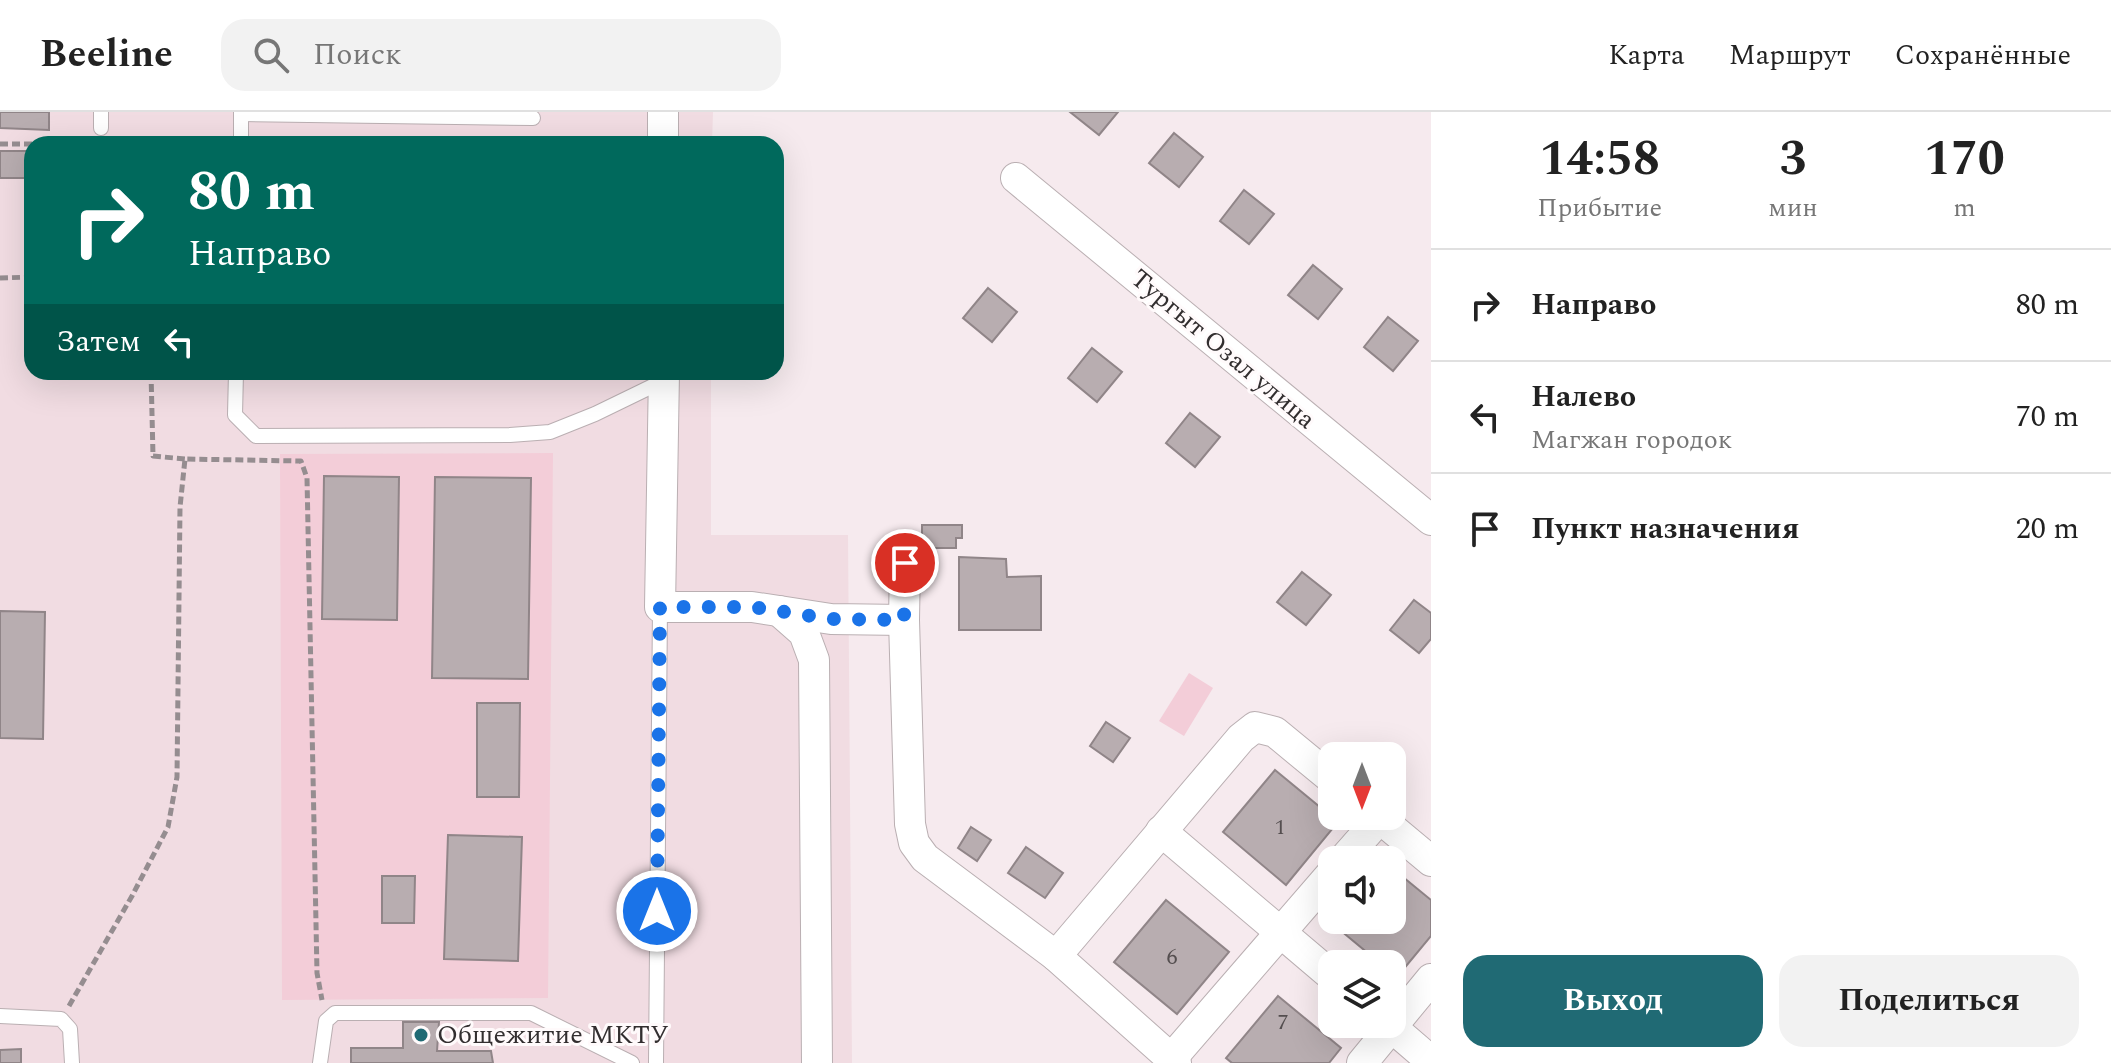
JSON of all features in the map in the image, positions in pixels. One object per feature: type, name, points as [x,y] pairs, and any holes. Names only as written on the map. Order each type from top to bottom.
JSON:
[{"type":"street","points":[[663,112],[663,136]]},
{"type":"street","name":"Тургыт Озал улица","points":[[1016,178],[1431,520]]},
{"type":"street","points":[[664,380],[660,607],[752,607],[831,619],[904,620]]},
{"type":"street","points":[[905,563],[910,824],[914,843],[925,858],[1056,956],[1173,1061],[1318,889]]},
{"type":"street","points":[[779,611],[804,633],[814,660],[817,1063]]},
{"type":"street","points":[[1056,956],[1241,738],[1255,727],[1275,732],[1318,767]]},
{"type":"street","points":[[1355,846],[1368,830]]},
{"type":"street","points":[[1394,830],[1431,861]]},
{"type":"street","points":[[1161,831],[1318,964]]},
{"type":"street","points":[[1406,1006],[1431,979]]},
{"type":"street","points":[[1362,1063],[1380,1038]]},
{"type":"street","points":[[1404,1038],[1431,1061]]},
{"type":"lane","points":[[101,112],[101,128]]},
{"type":"lane","points":[[241,136],[241,113],[533,118]]},
{"type":"lane","points":[[236,380],[235,415],[256,436],[510,435],[550,432],[595,414],[657,380]]},
{"type":"lane","points":[[656,1063],[660,607]]},
{"type":"lane","points":[[320,1063],[326,1021],[335,1013],[531,1013],[632,1063]]},
{"type":"lane","points":[[0,1016],[61,1019],[70,1029],[72,1063]]},
{"type":"path","points":[[0,144],[24,144]]},
{"type":"path","points":[[0,278],[24,277]]},
{"type":"path","points":[[151,380],[153,456],[301,461],[307,478],[317,973],[326,1021]]},
{"type":"path","points":[[61,1019],[168,827],[177,777],[180,507],[185,459]]},
{"type":"shaded area","points":[[0,112],[713,112],[712,136],[24,136],[24,380],[711,380],[711,535],[848,535],[852,1063],[0,1063]]},
{"type":"shaded area","points":[[553,453],[548,998],[282,1000],[280,454]]},
{"type":"shaded area","points":[[1189,673],[1213,688],[1184,736],[1159,721]]},
{"type":"building","points":[[0,112],[49,112],[49,130],[0,128]]},
{"type":"building","points":[[1070,112],[1118,112],[1099,135]]},
{"type":"building","points":[[1174,133],[1203,157],[1179,187],[1149,163]]},
{"type":"building","points":[[0,151],[24,151],[24,178],[0,178]]},
{"type":"building","points":[[1244,190],[1274,214],[1249,244],[1220,221]]},
{"type":"building","points":[[1313,265],[1342,289],[1318,319],[1288,295]]},
{"type":"building","points":[[988,288],[1017,312],[992,342],[963,318]]},
{"type":"building","points":[[1388,317],[1418,341],[1393,371],[1364,347]]},
{"type":"building","points":[[1092,348],[1122,372],[1097,402],[1068,378]]},
{"type":"building","points":[[1190,413],[1220,437],[1195,467],[1166,443]]},
{"type":"building","points":[[324,476],[399,477],[397,620],[322,619]]},
{"type":"building","points":[[435,477],[531,478],[528,679],[432,678]]},
{"type":"building","points":[[922,525],[962,525],[962,538],[956,538],[956,548],[922,548]]},
{"type":"building","points":[[959,557],[1006,559],[1007,577],[1041,576],[1041,630],[959,630]]},
{"type":"building","points":[[1302,572],[1331,595],[1306,625],[1277,602]]},
{"type":"building","points":[[1414,600],[1431,613],[1431,639],[1419,653],[1390,630]]},
{"type":"building","points":[[0,611],[45,612],[43,739],[0,738]]},
{"type":"building","points":[[477,703],[520,703],[519,797],[477,797]]},
{"type":"building","points":[[1106,722],[1130,738],[1113,762],[1090,746]]},
{"type":"building","points":[[1275,770],[1318,805],[1318,830],[1331,830],[1286,885],[1223,832]]},
{"type":"building","points":[[971,827],[991,840],[977,861],[958,848]]},
{"type":"building","points":[[448,835],[522,837],[518,961],[444,959]]},
{"type":"building","points":[[1026,847],[1063,873],[1045,898],[1008,873]]},
{"type":"building","points":[[382,876],[415,876],[414,923],[382,923]]},
{"type":"building","points":[[1406,879],[1431,900],[1431,936],[1406,966],[1406,950],[1364,950],[1345,934],[1406,934]]},
{"type":"building","points":[[1166,900],[1229,952],[1177,1014],[1114,962]]},
{"type":"building","points":[[1278,996],[1318,1029],[1318,1038],[1329,1038],[1341,1048],[1329,1063],[1232,1063],[1226,1058]]},
{"type":"building","name":"Общежитие МКТУ","points":[[403,1022],[439,1022],[437,1051],[491,1051],[493,1063],[351,1063],[351,1048],[403,1048]]},
{"type":"building","points":[[21,1049],[21,1063],[0,1063],[0,1050]]},
{"type":"place","name":"Общежитие МКТУ","points":[[421,1035]]},
{"type":"route","points":[[657,911],[660,607],[752,607],[831,619],[904,620],[905,563]]}]
